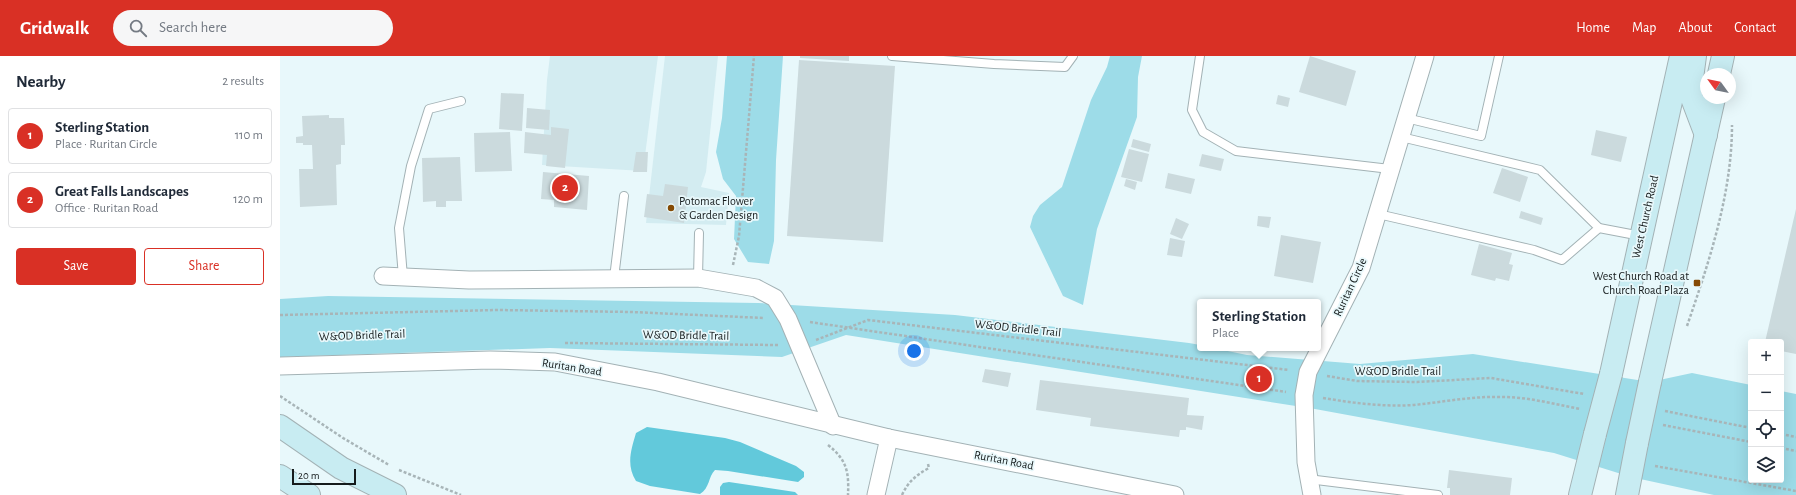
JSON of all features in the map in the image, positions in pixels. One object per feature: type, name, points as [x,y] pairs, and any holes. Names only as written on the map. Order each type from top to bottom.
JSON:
[{"type":"main road","name":"West Church Road","points":[[1580,495],[1611,374],[1681,56]]},
{"type":"main road","points":[[1695,56],[1690,93],[1706,136]]},
{"type":"main road","points":[[1720,68],[1723,56]]},
{"type":"main road","points":[[1627,495],[1650,382],[1713,104]]},
{"type":"main road","points":[[280,426],[341,468],[395,495]]},
{"type":"main road","points":[[280,476],[309,495]]},
{"type":"street","name":"Ruritan Circle","points":[[1321,347],[1362,268],[1425,56]]},
{"type":"street","points":[[383,276],[469,280],[698,278],[756,288],[775,298],[788,319],[834,426]]},
{"type":"street","name":"Ruritan Circle","points":[[1310,487],[1304,394],[1308,372],[1319,351]]},
{"type":"street","name":"Ruritan Road","points":[[280,366],[490,360],[555,362],[658,382],[834,426],[889,438],[1175,495]]},
{"type":"street","points":[[876,495],[889,438]]},
{"type":"lane","points":[[892,56],[994,64],[1065,67],[1073,56]]},
{"type":"lane","points":[[1200,56],[1192,110],[1203,132],[1236,151],[1281,155],[1390,170]]},
{"type":"lane","points":[[1406,118],[1481,136],[1499,56]]},
{"type":"lane","points":[[403,277],[399,228],[411,166],[429,109],[461,101]]},
{"type":"lane","points":[[1401,137],[1540,170],[1599,228],[1641,236]]},
{"type":"lane","points":[[614,278],[624,196]]},
{"type":"lane","points":[[1378,214],[1534,250],[1562,260],[1599,228]]},
{"type":"lane","points":[[698,278],[699,233]]},
{"type":"lane","points":[[1310,487],[1438,495]]},
{"type":"path","points":[[730,283],[739,236],[754,56]]},
{"type":"path","points":[[1687,327],[1707,266],[1727,185],[1732,148],[1732,117]]},
{"type":"path","points":[[280,315],[498,310],[632,312],[788,319],[1304,394],[1359,404],[1413,405],[1472,398],[1501,397],[1526,398],[1586,410]]},
{"type":"path","name":"W&OD Bridle Trail","points":[[562,343],[798,344],[821,340],[868,320],[1308,372],[1357,382],[1417,382],[1491,378],[1587,395]]},
{"type":"path","points":[[280,396],[343,438],[393,468],[461,495]]},
{"type":"path","points":[[1664,411],[1748,427]]},
{"type":"path","points":[[1660,424],[1748,441]]},
{"type":"path","points":[[834,426],[827,444],[842,458],[849,477],[848,495]]},
{"type":"path","points":[[1784,435],[1796,437]]},
{"type":"path","points":[[902,495],[907,484],[917,475],[929,468],[924,444]]},
{"type":"path","points":[[1784,449],[1796,451]]},
{"type":"path","points":[[1654,466],[1796,492]]},
{"type":"shaded area","points":[[550,56],[658,56],[643,171],[542,165],[547,80]]},
{"type":"shaded area","points":[[665,56],[718,56],[706,172],[701,187],[729,193],[726,225],[646,223]]},
{"type":"shaded area","points":[[727,56],[783,56],[776,160],[774,241],[769,264],[748,262],[734,239],[736,196],[723,179],[716,152],[722,118]]},
{"type":"shaded area","points":[[1110,56],[1142,56],[1138,77],[1137,117],[1097,229],[1083,305],[1063,296],[1030,227],[1033,216],[1040,205],[1062,187],[1091,100],[1107,67]]},
{"type":"shaded area","points":[[328,296],[758,303],[955,315],[1189,343],[1197,344],[1197,351],[1228,351],[1247,355],[1360,364],[1473,354],[1650,382],[1692,373],[1748,384],[1748,483],[1784,483],[1784,392],[1796,394],[1796,495],[1714,495],[1631,477],[1554,453],[1315,409],[846,335],[782,357],[550,348],[280,357],[280,299]]},
{"type":"shaded area","points":[[647,427],[725,438],[740,442],[796,466],[804,472],[804,477],[798,482],[715,470],[706,489],[700,494],[650,486],[636,481],[630,463],[631,451],[636,433]]},
{"type":"shaded area","points":[[729,482],[795,492],[798,495],[720,495],[720,487],[723,483]]},
{"type":"building","points":[[800,56],[849,56],[849,61],[800,58]]},
{"type":"building","points":[[1310,56],[1356,71],[1346,106],[1299,92]]},
{"type":"building","points":[[799,60],[895,66],[883,242],[787,236]]},
{"type":"building","points":[[501,93],[524,94],[522,131],[499,129]]},
{"type":"building","points":[[1278,95],[1290,98],[1288,107],[1276,104]]},
{"type":"building","points":[[527,108],[550,110],[549,130],[526,128]]},
{"type":"building","points":[[329,115],[329,118],[344,118],[345,145],[341,145],[341,164],[336,165],[337,205],[300,207],[299,169],[313,169],[312,145],[296,143],[296,137],[303,136],[302,116]]},
{"type":"building","points":[[551,127],[569,129],[565,168],[546,166],[547,155],[524,153],[525,132],[551,135]]},
{"type":"building","points":[[1596,130],[1627,137],[1621,162],[1591,155]]},
{"type":"building","points":[[510,132],[512,171],[475,172],[474,133]]},
{"type":"building","points":[[1133,139],[1151,144],[1149,152],[1131,147]]},
{"type":"building","points":[[1129,149],[1149,154],[1142,182],[1121,177]]},
{"type":"building","points":[[636,152],[648,152],[647,172],[633,172]]},
{"type":"building","points":[[1202,154],[1224,159],[1221,171],[1199,166]]},
{"type":"building","points":[[460,157],[462,201],[446,201],[446,207],[436,207],[436,201],[423,202],[422,158]]},
{"type":"building","points":[[1502,168],[1528,177],[1520,202],[1493,193]]},
{"type":"building","points":[[543,172],[589,176],[587,210],[554,207],[554,200],[541,199]]},
{"type":"building","points":[[1168,173],[1195,179],[1191,194],[1165,188]]},
{"type":"building","points":[[1126,179],[1137,182],[1135,190],[1124,186]]},
{"type":"building","points":[[665,184],[688,187],[684,223],[644,217],[647,194],[663,196]]},
{"type":"building","points":[[1796,209],[1796,354],[1784,352],[1784,339],[1766,339]]},
{"type":"building","points":[[1521,211],[1543,218],[1541,225],[1519,218]]},
{"type":"building","points":[[1258,216],[1271,217],[1269,228],[1257,226]]},
{"type":"building","points":[[1176,218],[1189,224],[1182,239],[1170,234]]},
{"type":"building","points":[[1281,235],[1321,242],[1313,283],[1274,276]]},
{"type":"building","points":[[1170,238],[1185,241],[1182,257],[1167,255]]},
{"type":"building","points":[[1479,244],[1512,253],[1509,264],[1513,265],[1509,281],[1496,278],[1495,281],[1471,275]]},
{"type":"building","points":[[985,369],[1011,373],[1008,387],[982,382]]},
{"type":"building","points":[[1040,380],[1189,398],[1187,415],[1204,416],[1202,430],[1186,427],[1186,430],[1180,430],[1179,437],[1090,426],[1091,418],[1036,410]]},
{"type":"building","points":[[1449,470],[1512,478],[1510,495],[1450,495],[1450,488],[1447,488]]},
{"type":"place","name":"Great Falls Landscapes","points":[[565,188]]},
{"type":"place","name":"Potomac Flower & Garden Design","points":[[671,208]]},
{"type":"place","name":"West Church Road at Church Road Plaza","points":[[1697,283]]},
{"type":"place","name":"Sterling Station","points":[[1259,379]]}]
